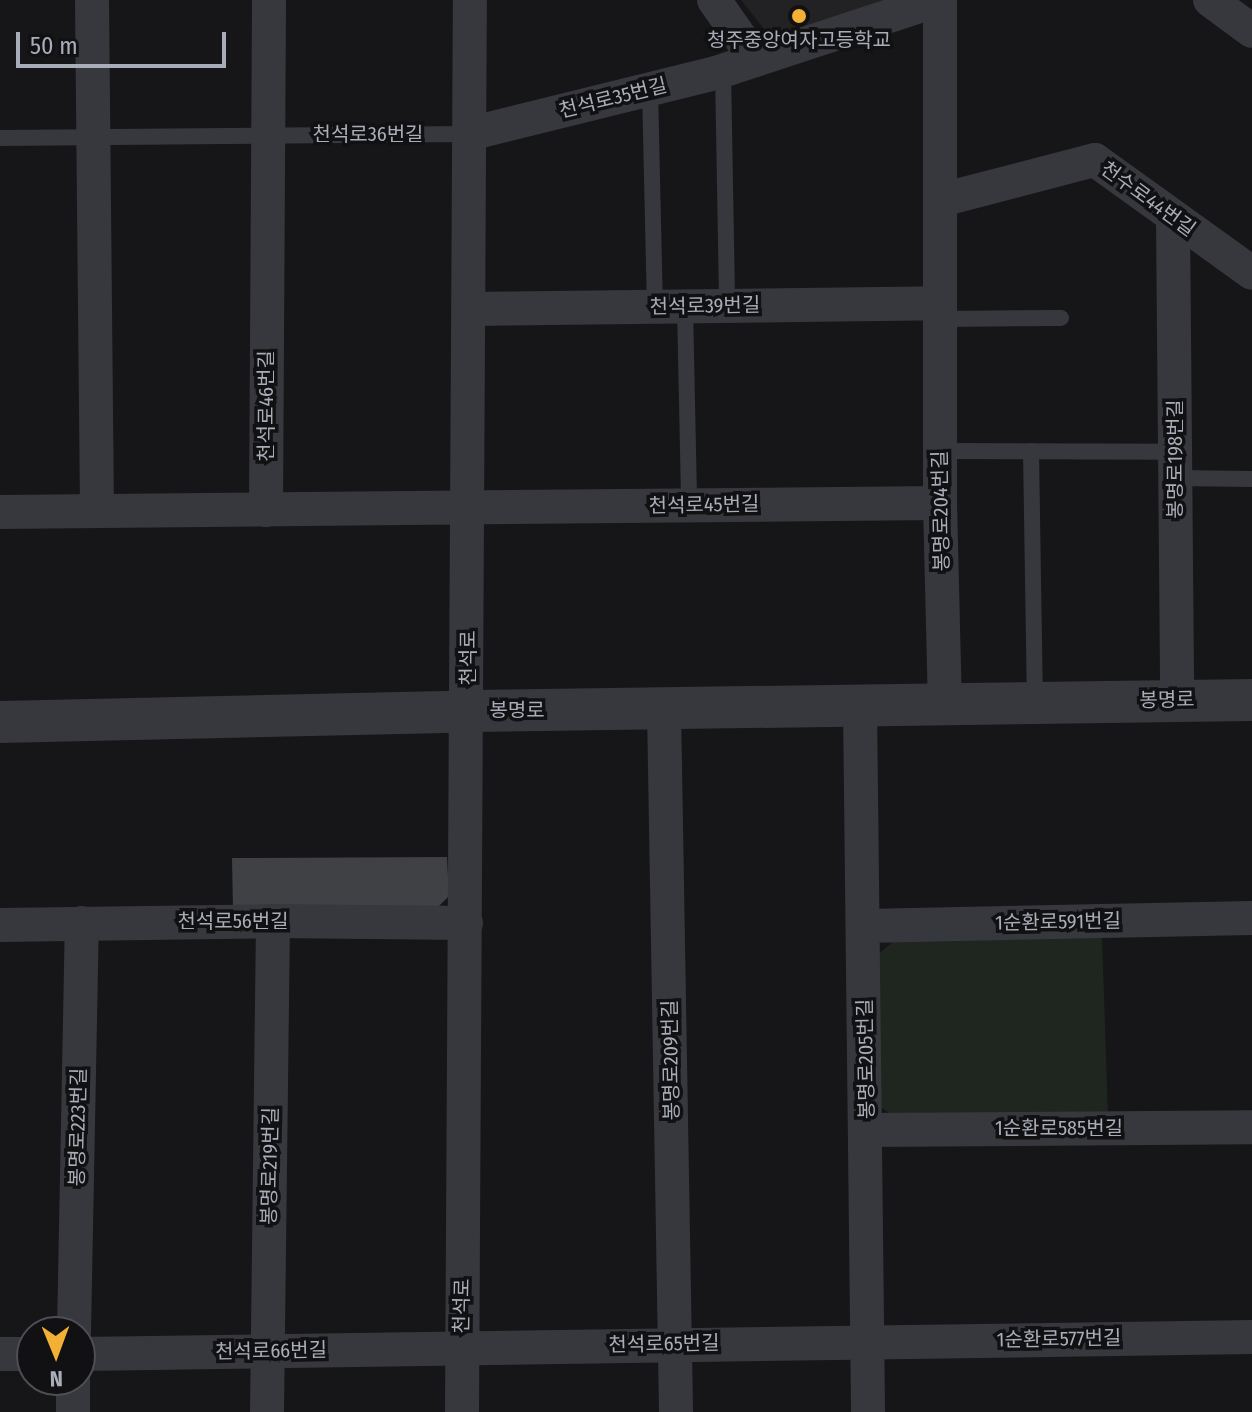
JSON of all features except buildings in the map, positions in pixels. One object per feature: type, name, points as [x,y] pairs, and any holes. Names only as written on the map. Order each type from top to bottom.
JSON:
[{"type":"street","points":[[92,0],[97,511]]},
{"type":"street","points":[[267,135],[269,0]]},
{"type":"street","name":"천석로","points":[[462,1412],[470,0]]},
{"type":"street","points":[[714,0],[756,60]]},
{"type":"street","name":"천석로35번길","points":[[469,134],[723,70],[939,0]]},
{"type":"street","name":"봉명로204번길","points":[[939,0],[940,503],[945,704]]},
{"type":"street","points":[[1210,0],[1252,31]]},
{"type":"street","name":"천석로46번길","points":[[266,510],[267,135]]},
{"type":"street","name":"천수로44번길","points":[[941,200],[1095,160],[1252,273]]},
{"type":"street","name":"봉명로198번길","points":[[1173,218],[1177,700]]},
{"type":"street","name":"천석로39번길","points":[[470,309],[727,306],[940,311]]},
{"type":"street","name":"천석로45번길","points":[[468,508],[940,503]]},
{"type":"street","points":[[0,512],[468,508]]},
{"type":"street","name":"봉명로","points":[[0,722],[468,711],[1252,700]]},
{"type":"street","name":"봉명로205번길","points":[[860,705],[865,926],[868,1412]]},
{"type":"street","name":"봉명로209번길","points":[[664,709],[676,1412]]},
{"type":"street","name":"1순환로591번길","points":[[865,926],[1252,918]]},
{"type":"street","name":"천석로56번길","points":[[0,925],[273,921],[466,923]]},
{"type":"street","name":"봉명로219번길","points":[[267,1412],[273,921]]},
{"type":"street","name":"봉명로223번길","points":[[74,1316],[82,923]]},
{"type":"street","name":"1순환로585번길","points":[[867,1130],[1252,1127]]},
{"type":"street","name":"1순환로577번길","points":[[866,1341],[1252,1337]]},
{"type":"street","name":"천석로65번길","points":[[462,1348],[866,1341]]},
{"type":"street","name":"천석로66번길","points":[[96,1354],[462,1348]]},
{"type":"lane","points":[[723,70],[727,306]]},
{"type":"lane","points":[[650,89],[689,505]]},
{"type":"lane","name":"천석로36번길","points":[[0,138],[469,134]]},
{"type":"lane","points":[[940,311],[1061,318]]},
{"type":"lane","points":[[940,451],[1031,451],[1175,465],[1252,479]]},
{"type":"lane","points":[[1031,451],[1035,702]]},
{"type":"shaded area","name":"청주중앙여자고등학교","points":[[741,0],[892,0],[784,36],[764,29]]},
{"type":"shaded area","points":[[1102,936],[1108,1116],[898,1120],[877,1104],[872,959],[898,938]]},
{"type":"place","name":"청주중앙여자고등학교","points":[[799,16]]}]
